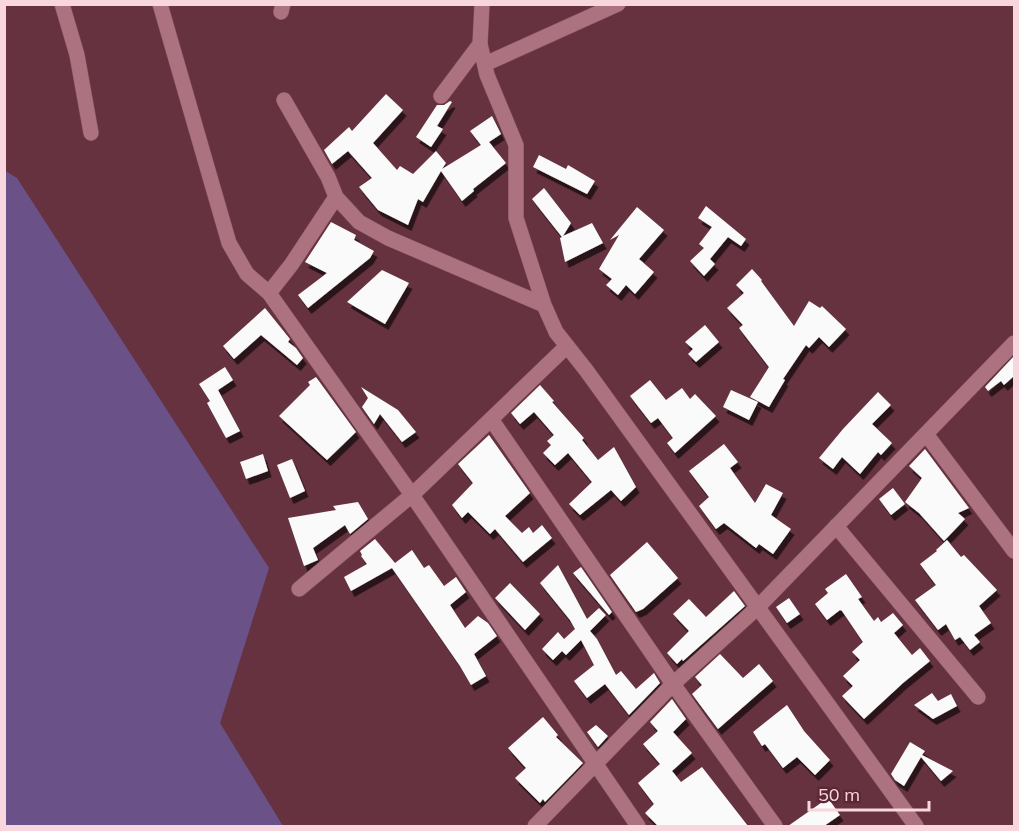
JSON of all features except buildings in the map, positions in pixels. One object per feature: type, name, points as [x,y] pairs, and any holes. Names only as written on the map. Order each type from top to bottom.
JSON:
[{"type":"street","points":[[62,4],[77,55],[91,133]]},
{"type":"street","points":[[160,4],[229,243],[246,274],[269,293],[412,495],[638,826]]},
{"type":"street","points":[[482,4],[480,44],[487,75],[516,145],[518,178],[516,218],[544,305],[556,332],[916,826]]},
{"type":"street","points":[[485,64],[618,4]]},
{"type":"street","points":[[441,96],[480,44]]},
{"type":"street","points":[[284,100],[328,177],[336,197],[359,222],[388,238],[544,305]]},
{"type":"street","points":[[269,293],[291,266],[336,197]]},
{"type":"street","points":[[535,826],[673,684],[757,608],[1014,342]]},
{"type":"street","points":[[299,589],[412,495],[567,346]]},
{"type":"street","points":[[491,419],[673,684],[776,826]]},
{"type":"street","points":[[926,434],[1014,551]]},
{"type":"street","points":[[836,526],[978,697]]},
{"type":"shaded area","points":[[4,170],[17,178],[269,568],[220,723],[283,826],[5,826]]}]
